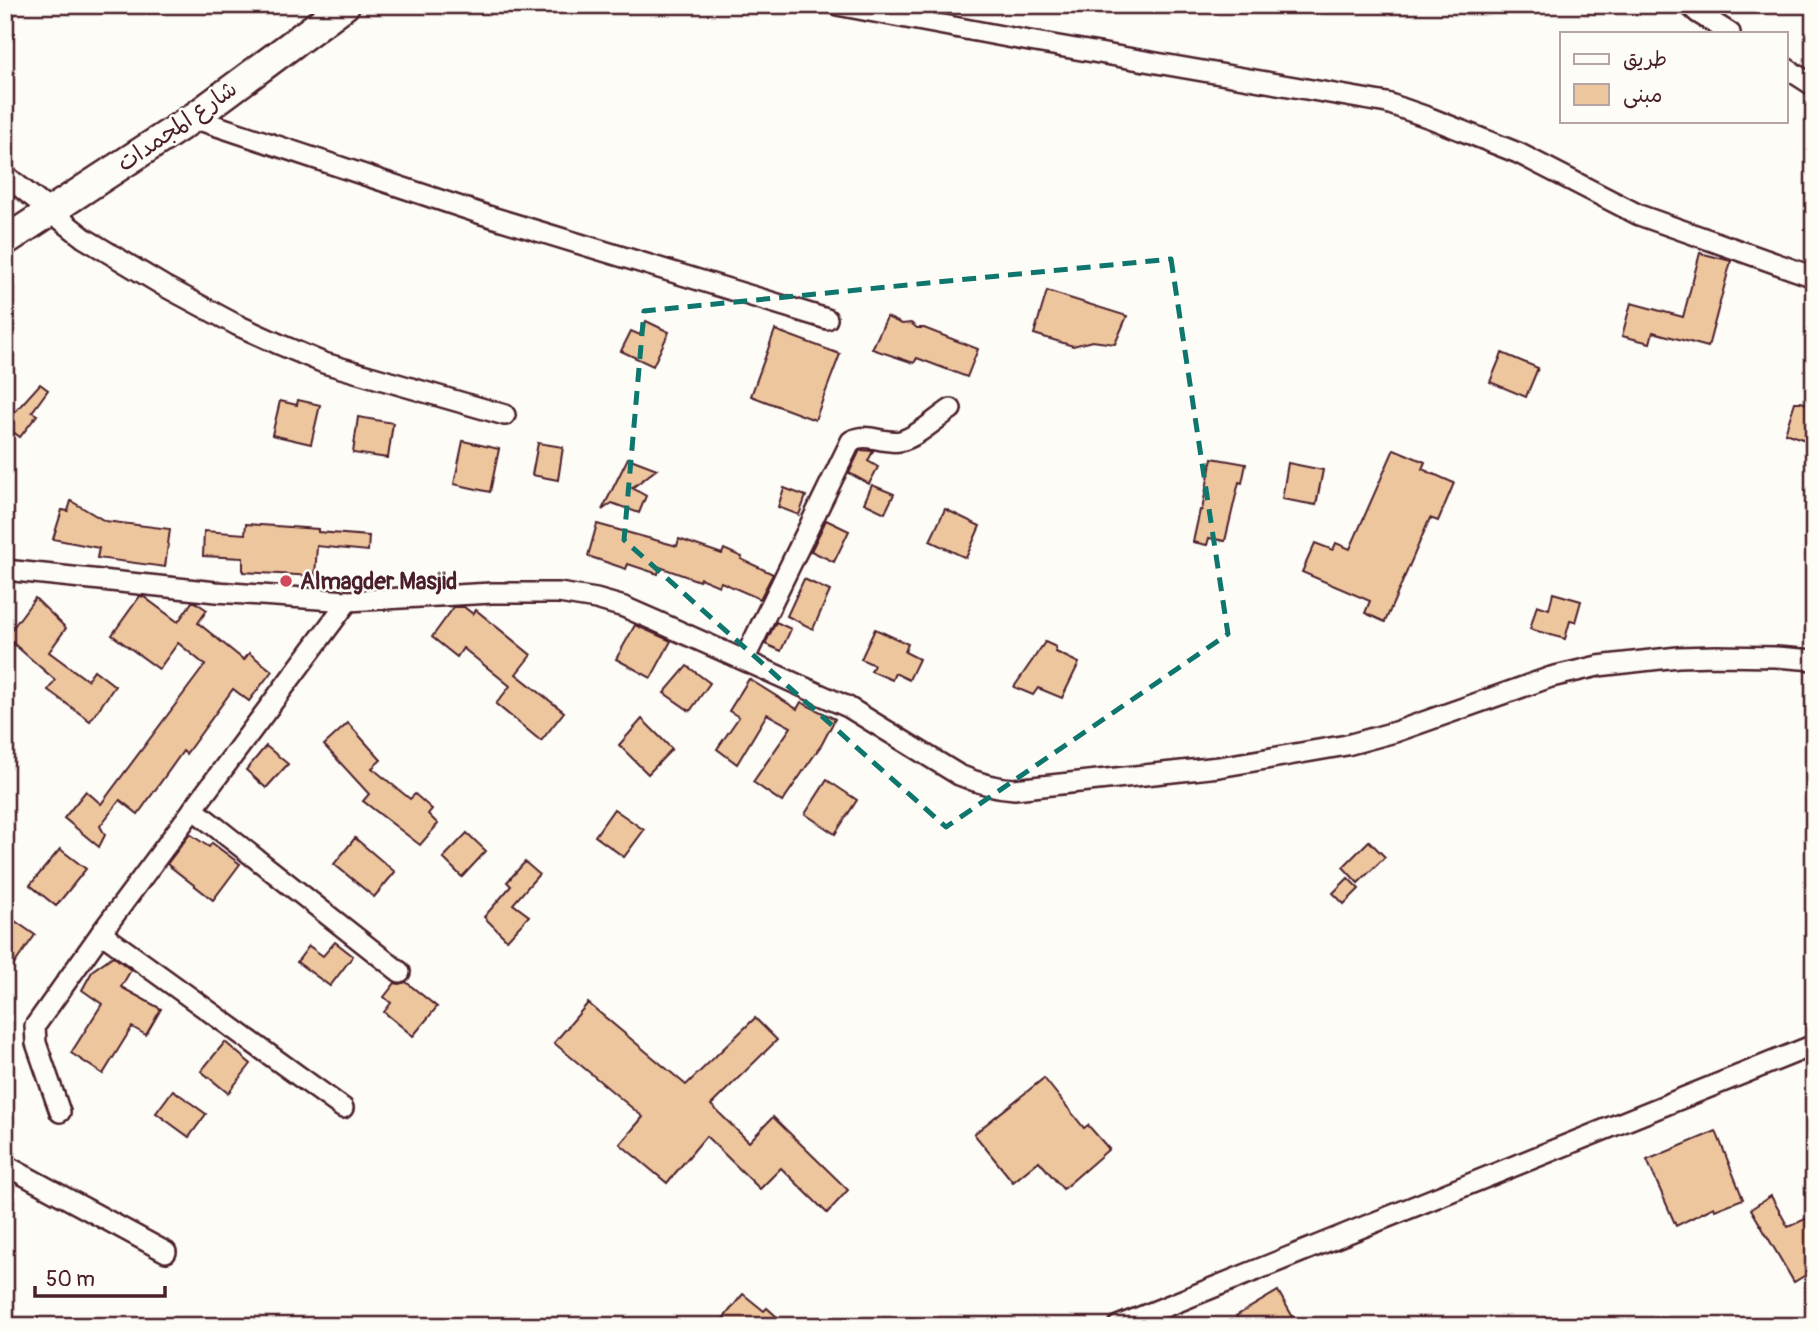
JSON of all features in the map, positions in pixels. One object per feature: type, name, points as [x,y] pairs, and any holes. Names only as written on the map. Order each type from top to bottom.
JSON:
[{"type":"main road","name":"شارع المجمدات","points":[[5,241],[192,118],[345,5]]},
{"type":"street","points":[[838,5],[1387,103],[1518,153],[1639,215],[1814,277]]},
{"type":"street","points":[[1689,5],[1728,32]]},
{"type":"street","points":[[1787,69],[1814,86]]},
{"type":"street","points":[[192,118],[485,215],[827,319]]},
{"type":"street","points":[[5,175],[84,238],[116,259],[237,326],[324,363],[505,415]]},
{"type":"street","points":[[744,660],[851,441],[862,437],[901,441],[951,409]]},
{"type":"street","points":[[5,570],[216,592],[348,601],[492,593],[559,593],[596,599],[624,607],[849,707],[959,775],[994,788],[1014,789],[1219,766],[1347,745],[1395,732],[1551,677],[1598,666],[1716,656],[1814,660]]},
{"type":"street","points":[[60,1112],[36,1044],[35,1026],[348,601]]},
{"type":"street","points":[[193,809],[400,972]]},
{"type":"street","points":[[101,933],[343,1108]]},
{"type":"street","points":[[1118,1326],[1814,1045]]},
{"type":"street","points":[[5,1165],[166,1252]]},
{"type":"highlighted area","points":[[1171,259],[1228,634],[946,827],[624,540],[644,311]]},
{"type":"building","points":[[1700,253],[1731,261],[1708,347],[1653,332],[1650,343],[1622,336],[1631,303],[1683,317]]},
{"type":"building","points":[[1047,291],[1127,316],[1115,344],[1092,341],[1073,346],[1034,334]]},
{"type":"building","points":[[887,317],[902,324],[911,323],[917,328],[924,328],[978,349],[967,377],[917,358],[914,363],[872,349]]},
{"type":"building","points":[[646,321],[669,332],[653,366],[621,351],[631,331],[640,335]]},
{"type":"building","points":[[775,330],[840,354],[815,420],[751,396]]},
{"type":"building","points":[[1502,353],[1538,368],[1526,397],[1490,382]]},
{"type":"building","points":[[40,384],[48,390],[32,412],[37,415],[20,437],[5,426],[5,423]]},
{"type":"building","points":[[298,400],[320,405],[311,444],[272,435],[280,401],[297,405]]},
{"type":"building","points":[[1795,402],[1813,406],[1810,416],[1814,417],[1814,443],[1785,433]]},
{"type":"building","points":[[358,417],[393,423],[388,458],[353,453]]},
{"type":"building","points":[[463,441],[499,449],[490,492],[454,484]]},
{"type":"building","points":[[538,443],[563,447],[558,480],[532,475]]},
{"type":"building","points":[[1394,449],[1425,462],[1422,469],[1454,483],[1438,521],[1430,518],[1385,622],[1365,613],[1370,601],[1302,572],[1315,543],[1333,550],[1336,543],[1350,549]]},
{"type":"building","points":[[860,450],[873,451],[868,461],[878,467],[869,484],[849,473]]},
{"type":"building","points":[[628,458],[657,469],[632,488],[646,496],[639,513],[612,503],[602,510]]},
{"type":"building","points":[[1212,458],[1246,464],[1225,541],[1209,538],[1207,545],[1193,542]]},
{"type":"building","points":[[1288,463],[1323,470],[1316,505],[1282,499]]},
{"type":"building","points":[[872,485],[894,494],[885,513],[864,503]]},
{"type":"building","points":[[784,488],[806,496],[799,515],[778,507]]},
{"type":"building","points":[[71,501],[105,521],[170,529],[165,567],[97,558],[99,548],[53,539],[62,510],[68,511]]},
{"type":"building","points":[[945,509],[980,526],[966,558],[930,541]]},
{"type":"building","points":[[826,520],[849,531],[834,562],[811,551]]},
{"type":"building","points":[[246,524],[369,536],[368,551],[317,546],[315,576],[243,572],[243,558],[203,556],[204,531],[245,534]]},
{"type":"building","points":[[597,524],[677,546],[679,539],[722,554],[724,549],[773,574],[760,599],[721,582],[719,586],[660,567],[658,574],[628,564],[626,569],[588,556]]},
{"type":"building","points":[[804,579],[830,591],[813,629],[787,616]]},
{"type":"building","points":[[1553,593],[1581,601],[1575,622],[1570,621],[1565,639],[1530,629],[1537,605],[1549,609]]},
{"type":"building","points":[[140,596],[178,622],[192,602],[195,602],[207,610],[198,623],[244,660],[249,653],[272,671],[249,701],[233,689],[186,754],[183,751],[138,814],[120,800],[100,826],[105,835],[99,847],[64,818],[86,791],[101,804],[205,665],[178,643],[159,669],[112,635]]},
{"type":"building","points":[[35,598],[66,628],[49,652],[87,680],[94,670],[115,686],[90,721],[48,690],[55,680],[6,637]]},
{"type":"building","points":[[454,607],[464,607],[473,614],[476,610],[531,655],[516,674],[564,712],[541,741],[496,704],[510,686],[463,648],[457,657],[432,637]]},
{"type":"building","points":[[776,622],[791,629],[781,651],[765,644]]},
{"type":"building","points":[[635,625],[671,641],[651,678],[616,659]]},
{"type":"building","points":[[875,629],[908,644],[905,652],[919,659],[909,680],[895,673],[892,680],[871,671],[874,665],[861,659]]},
{"type":"building","points":[[1045,642],[1056,647],[1056,652],[1079,663],[1062,698],[1038,688],[1033,695],[1014,687]]},
{"type":"building","points":[[687,666],[710,683],[690,711],[664,693]]},
{"type":"building","points":[[749,679],[797,709],[801,702],[835,719],[822,744],[782,802],[753,782],[791,727],[767,714],[737,764],[717,749],[739,717],[729,711]]},
{"type":"building","points":[[642,719],[672,749],[648,774],[619,745]]},
{"type":"building","points":[[348,723],[381,760],[372,768],[410,799],[415,794],[432,809],[428,814],[438,824],[420,845],[363,801],[369,794],[324,745]]},
{"type":"building","points":[[266,746],[288,764],[266,788],[246,770]]},
{"type":"building","points":[[827,780],[857,800],[835,834],[805,814]]},
{"type":"building","points":[[614,809],[644,830],[624,857],[595,836]]},
{"type":"building","points":[[467,833],[486,851],[462,877],[443,858]]},
{"type":"building","points":[[190,834],[209,847],[212,843],[240,864],[213,900],[167,864]]},
{"type":"building","points":[[355,838],[395,872],[374,897],[334,864]]},
{"type":"building","points":[[1369,841],[1385,857],[1358,883],[1343,867]]},
{"type":"building","points":[[60,849],[86,869],[56,906],[30,885]]},
{"type":"building","points":[[525,862],[539,874],[513,904],[529,916],[507,940],[484,917],[511,886],[507,882]]},
{"type":"building","points":[[1348,878],[1359,889],[1344,904],[1333,893]]},
{"type":"building","points":[[5,914],[35,935],[5,977]]},
{"type":"building","points":[[335,942],[353,956],[330,986],[297,962],[309,946],[323,956]]},
{"type":"building","points":[[113,956],[131,970],[121,987],[161,1009],[146,1035],[132,1027],[103,1074],[71,1053],[102,1004],[82,990],[93,970]]},
{"type":"building","points":[[406,982],[437,1007],[413,1036],[384,1012],[391,1003],[384,997],[395,983]]},
{"type":"building","points":[[588,1003],[686,1085],[755,1018],[777,1040],[711,1105],[749,1142],[773,1117],[848,1190],[827,1213],[781,1168],[760,1189],[706,1136],[667,1183],[620,1144],[643,1117],[554,1043]]},
{"type":"building","points":[[225,1042],[251,1064],[228,1093],[201,1071]]},
{"type":"building","points":[[1044,1078],[1084,1128],[1088,1125],[1109,1149],[1063,1189],[1039,1161],[1013,1182],[974,1134]]},
{"type":"building","points":[[173,1090],[206,1114],[189,1137],[156,1113]]},
{"type":"building","points":[[1716,1131],[1743,1199],[1715,1210],[1714,1207],[1676,1226],[1647,1160]]},
{"type":"building","points":[[1771,1196],[1788,1227],[1814,1215],[1814,1270],[1794,1282],[1751,1209]]},
{"type":"building","points":[[1278,1291],[1298,1326],[1241,1326],[1236,1316]]},
{"type":"building","points":[[743,1294],[764,1311],[767,1308],[787,1326],[717,1326]]},
{"type":"place","name":"Almagder Masjid","points":[[286,581]]}]
